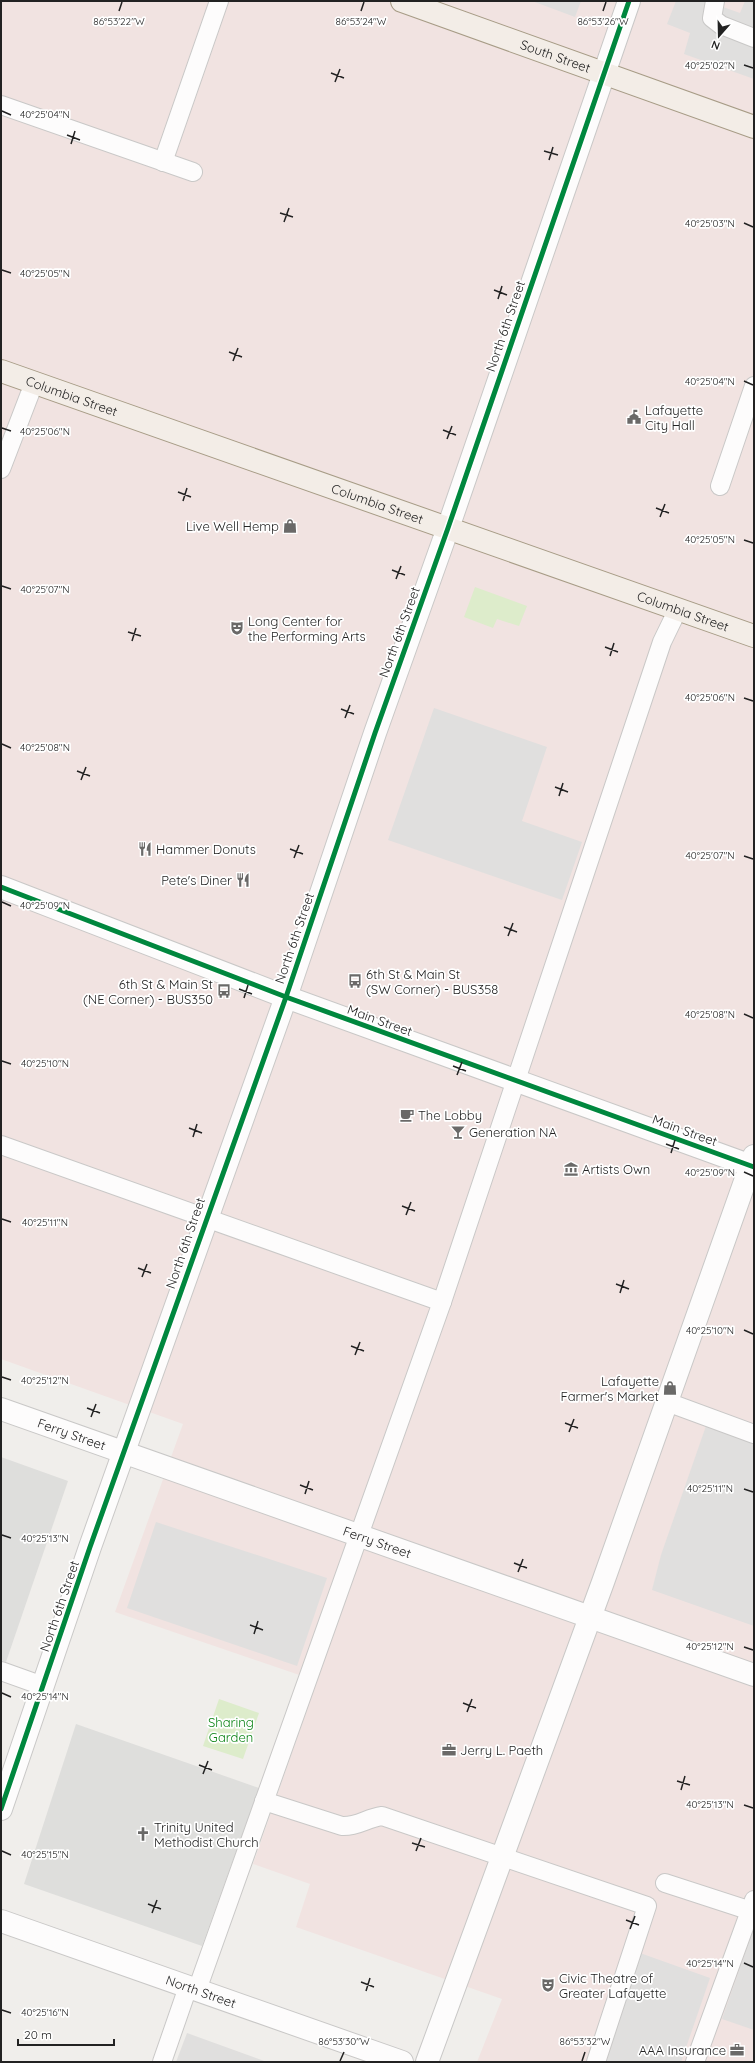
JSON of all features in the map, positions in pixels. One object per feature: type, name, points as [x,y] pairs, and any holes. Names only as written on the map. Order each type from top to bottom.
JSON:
[{"type":"main road","name":"South Street","points":[[402,1],[754,127]]},
{"type":"main road","name":"Columbia Street","points":[[1,371],[754,636]]},
{"type":"street","name":"North 6th Street","points":[[1,1809],[206,1217],[286,997],[375,732],[448,528],[603,73],[629,1]]},
{"type":"street","name":"Main Street","points":[[1,887],[286,997],[514,1082],[753,1163]]},
{"type":"street","points":[[427,2062],[753,1163]]},
{"type":"street","name":"Ferry Street","points":[[1,1409],[754,1675]]},
{"type":"street","name":"North Street","points":[[1,1921],[402,2062]]},
{"type":"lane","points":[[163,162],[219,1]]},
{"type":"lane","points":[[715,1],[712,18],[721,25],[754,38]]},
{"type":"lane","points":[[1,106],[193,172]]},
{"type":"lane","points":[[1,469],[34,383]]},
{"type":"lane","points":[[720,486],[754,386]]},
{"type":"lane","points":[[162,2062],[192,1989],[264,1801],[442,1302],[514,1082],[660,650],[678,610]]},
{"type":"lane","points":[[1,1145],[442,1302]]},
{"type":"lane","points":[[667,1402],[754,1434]]},
{"type":"lane","points":[[1,1671],[43,1686]]},
{"type":"lane","points":[[264,1801],[342,1826],[354,1826],[374,1817],[382,1816],[647,1906],[596,2062]]},
{"type":"lane","points":[[665,1883],[753,1908],[695,2062]]},
{"type":"shaded area","points":[[1,1],[754,1],[754,2062],[477,2062],[502,1999],[296,1927],[310,1884],[253,1864],[317,1681],[115,1612],[183,1424],[1,1359]]},
{"type":"shaded area","points":[[532,1],[581,1],[575,17]]},
{"type":"shaded area","points":[[676,1],[724,1],[723,7],[740,13],[745,1],[754,1],[754,79],[684,54],[690,33],[667,24]]},
{"type":"shaded area","points":[[434,708],[547,747],[522,821],[582,842],[562,900],[388,840]]},
{"type":"shaded area","points":[[706,1426],[754,1444],[754,1626],[652,1590],[661,1555]]},
{"type":"shaded area","points":[[1,1457],[68,1481],[6,1662],[1,1660]]},
{"type":"shaded area","points":[[156,1522],[327,1578],[297,1666],[127,1608]]},
{"type":"shaded area","points":[[76,1724],[259,1788],[202,1946],[24,1884]]},
{"type":"shaded area","points":[[754,1928],[754,2030],[722,2019]]},
{"type":"shaded area","points":[[640,1953],[710,1978],[681,2062],[602,2062]]},
{"type":"shaded area","points":[[187,2033],[267,2062],[176,2062]]},
{"type":"green space","points":[[475,587],[527,606],[519,626],[497,619],[493,628],[464,617]]},
{"type":"green space","name":"Sharing Garden","points":[[219,1699],[259,1713],[243,1759],[203,1746]]},
{"type":"cycle path","points":[[1,1809],[90,1547],[286,997],[375,733],[448,528],[629,1]]},
{"type":"cycle path","points":[[1,887],[286,997],[754,1167]]},
{"type":"place","name":"Lafayette City Hall","points":[[634,417]]},
{"type":"place","name":"Live Well Hemp","points":[[290,526]]},
{"type":"place","name":"Long Center for the Performing Arts","points":[[237,628]]},
{"type":"place","name":"Hammer Donuts","points":[[145,849]]},
{"type":"place","name":"Pete's Diner","points":[[243,880]]},
{"type":"place","name":"6th St & Main St (SW Corner) - BUS358","points":[[355,981]]},
{"type":"place","name":"6th St & Main St (NE Corner) - BUS350","points":[[224,991]]},
{"type":"place","name":"The Lobby","points":[[407,1115]]},
{"type":"place","name":"Generation NA","points":[[458,1132]]},
{"type":"place","name":"Artists Own","points":[[571,1169]]},
{"type":"place","name":"Lafayette Farmer's Market","points":[[670,1388]]},
{"type":"place","name":"Jerry L. Paeth","points":[[449,1750]]},
{"type":"place","name":"Trinity United Methodist Church","points":[[143,1834]]},
{"type":"place","name":"Civic Theatre of Greater Lafayette","points":[[548,1985]]},
{"type":"place","name":"AAA Insurance","points":[[737,2050]]}]
